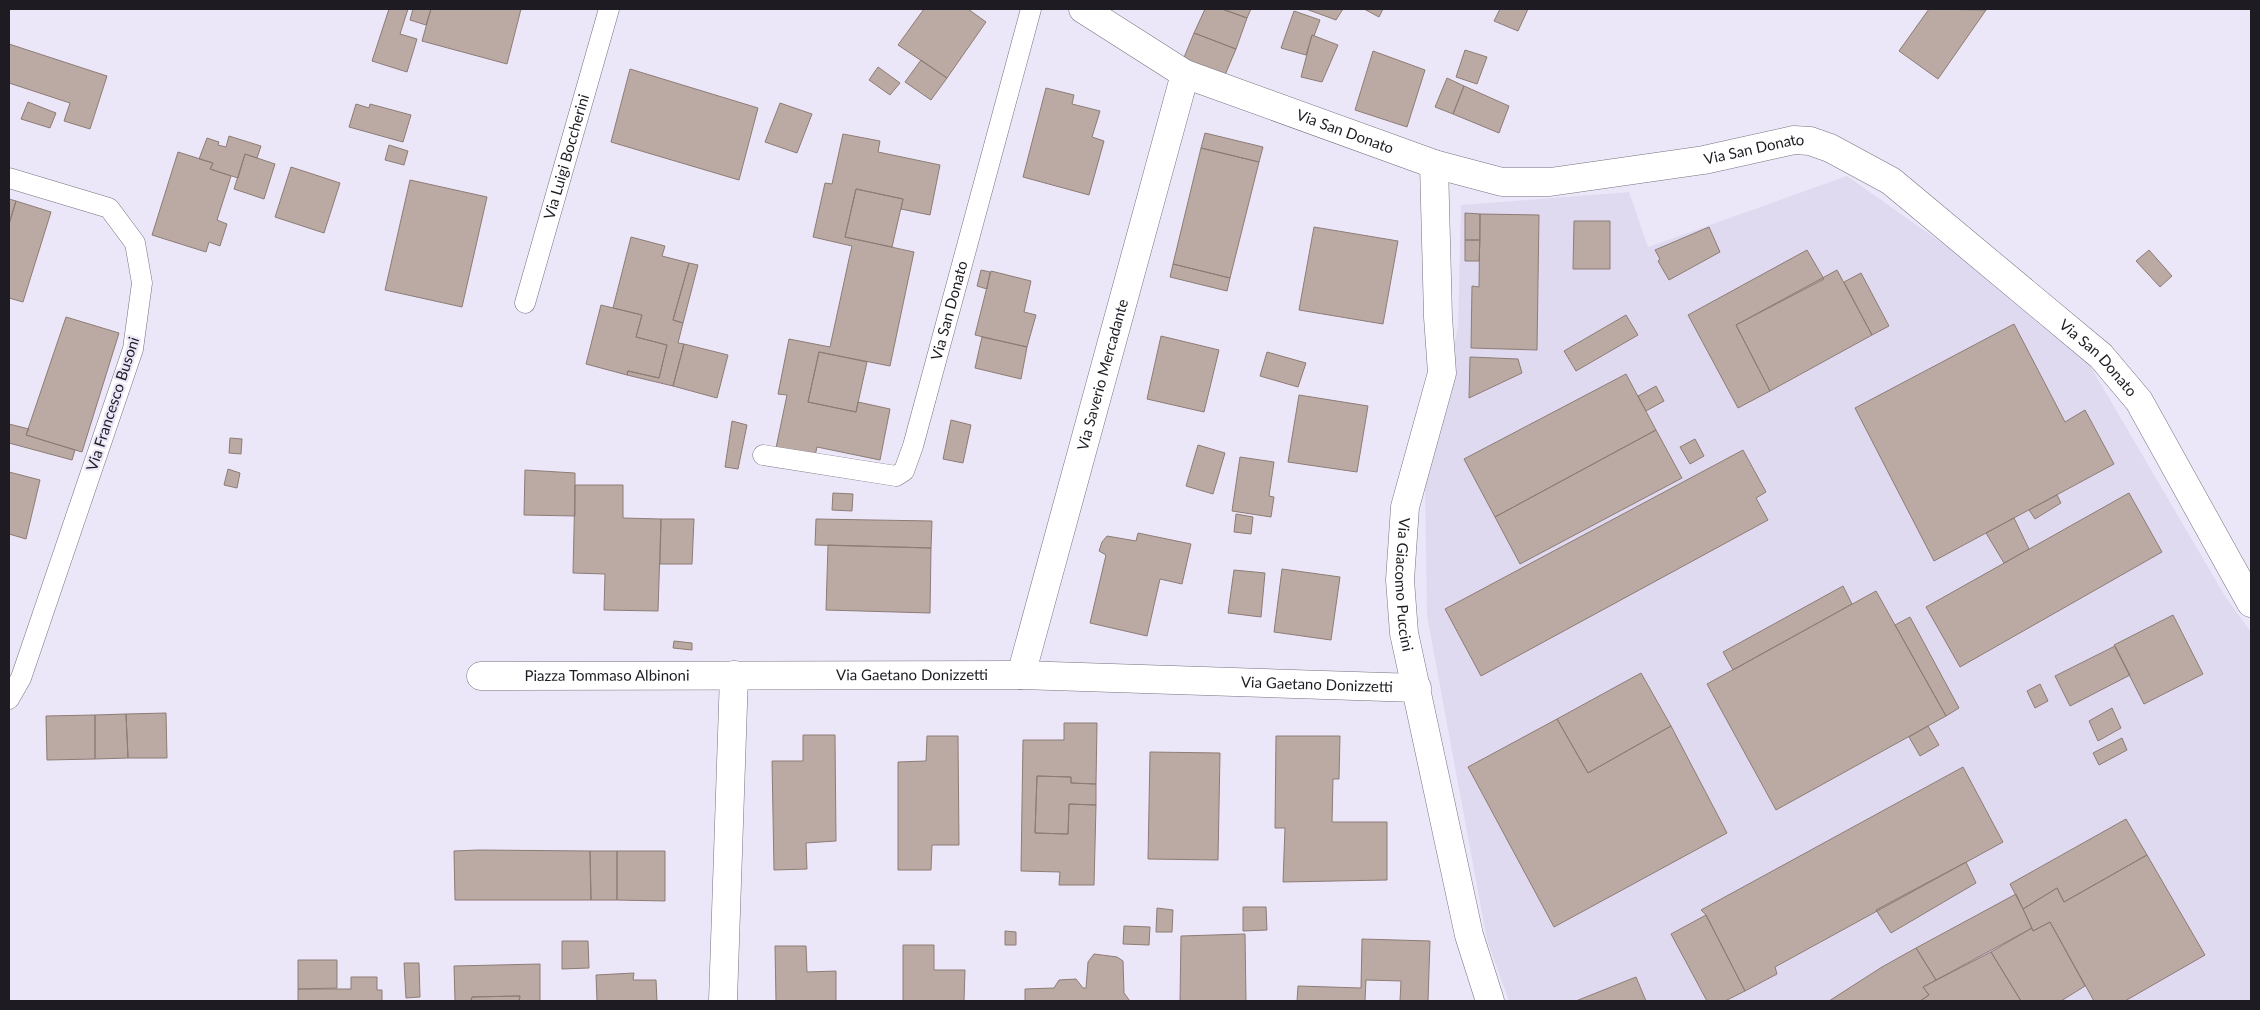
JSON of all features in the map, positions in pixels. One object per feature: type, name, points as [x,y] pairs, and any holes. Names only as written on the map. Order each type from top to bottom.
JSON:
[{"type":"street","name":"Via San Donato","points":[[1083,9],[1185,74],[1434,164],[1502,182],[1550,182],[1704,160],[1794,140],[1810,141],[1839,153],[1891,181],[2101,356],[2139,401],[2251,603]]},
{"type":"street","name":"Via Saverio Mercadante","points":[[1021,675],[1185,74]]},
{"type":"street","name":"Via Giacomo Puccini","points":[[1434,164],[1438,318],[1442,373],[1405,507],[1400,580],[1404,633],[1469,935],[1490,1001]]},
{"type":"street","name":"Via Gaetano Donizzetti","points":[[734,675],[1021,675],[1416,688]]},
{"type":"street","name":"Piazza Tommaso Albinoni","points":[[481,676],[734,675]]},
{"type":"street","points":[[723,1001],[734,675]]},
{"type":"lane","name":"Via Luigi Boccherini","points":[[524,303],[609,9]]},
{"type":"lane","name":"Via San Donato","points":[[763,455],[889,476],[896,476],[904,471],[913,446],[1031,9]]},
{"type":"lane","name":"Via Francesco Busoni","points":[[9,178],[109,208],[135,243],[142,283],[133,349],[21,678],[9,699]]},
{"type":"shaded area","points":[[1847,176],[1972,264],[2089,364],[2225,596],[2251,632],[2251,1001],[1509,1001],[1487,940],[1427,616],[1425,485],[1458,326],[1461,205],[1629,192],[1648,247]]},
{"type":"building","points":[[389,9],[408,9],[400,34],[417,39],[407,72],[372,61]]},
{"type":"building","points":[[413,9],[431,9],[426,25],[410,20]]},
{"type":"building","points":[[431,9],[521,9],[507,64],[422,41]]},
{"type":"building","points":[[924,9],[968,9],[986,22],[947,78],[898,45]]},
{"type":"building","points":[[1205,9],[1222,9],[1247,18],[1236,49],[1194,33]]},
{"type":"building","points":[[1222,9],[1251,9],[1247,18]]},
{"type":"building","points":[[1306,9],[1343,9],[1336,20]]},
{"type":"building","points":[[1364,9],[1383,9],[1379,17]]},
{"type":"building","points":[[1500,9],[1528,9],[1518,31],[1494,21]]},
{"type":"building","points":[[1929,9],[1986,10],[1938,79],[1899,51]]},
{"type":"building","points":[[1294,11],[1320,20],[1314,36],[1312,35],[1306,55],[1281,48]]},
{"type":"building","points":[[1194,33],[1236,49],[1225,75],[1183,60]]},
{"type":"building","points":[[1312,35],[1338,45],[1322,82],[1301,77]]},
{"type":"building","points":[[9,44],[107,76],[90,129],[64,121],[70,103],[9,83]]},
{"type":"building","points":[[1465,50],[1487,57],[1477,84],[1456,77]]},
{"type":"building","points":[[1373,51],[1425,70],[1407,127],[1355,110]]},
{"type":"building","points":[[921,60],[947,78],[931,100],[905,82]]},
{"type":"building","points":[[878,67],[900,83],[890,95],[869,80]]},
{"type":"building","points":[[630,69],[758,108],[739,180],[611,142]]},
{"type":"building","points":[[1447,78],[1464,86],[1453,114],[1435,107]]},
{"type":"building","points":[[1464,86],[1509,106],[1499,133],[1453,114]]},
{"type":"building","points":[[1046,88],[1074,95],[1072,104],[1100,111],[1092,137],[1104,141],[1089,195],[1023,177]]},
{"type":"building","points":[[28,102],[56,113],[50,128],[21,119]]},
{"type":"building","points":[[780,103],[812,114],[797,153],[765,142]]},
{"type":"building","points":[[356,104],[369,108],[370,104],[411,115],[403,142],[349,127]]},
{"type":"building","points":[[1205,133],[1263,147],[1259,162],[1201,148]]},
{"type":"building","points":[[843,134],[880,141],[878,152],[940,165],[930,215],[901,209],[903,199],[856,189],[845,237],[914,252],[890,366],[819,352],[808,402],[856,412],[858,402],[890,409],[880,460],[817,447],[815,456],[776,448],[787,395],[778,394],[789,339],[830,347],[852,246],[813,237],[825,183],[832,184]]},
{"type":"building","points":[[229,136],[261,146],[257,158],[245,154],[238,178],[210,169],[213,163],[199,159],[207,138],[219,142],[218,145],[226,147]]},
{"type":"building","points":[[389,145],[408,151],[404,165],[385,160]]},
{"type":"building","points":[[1201,148],[1259,162],[1230,278],[1173,264]]},
{"type":"building","points":[[178,152],[213,163],[210,169],[231,176],[217,220],[227,224],[220,246],[209,242],[206,252],[152,235]]},
{"type":"building","points":[[245,154],[275,164],[264,199],[234,189]]},
{"type":"building","points":[[291,167],[340,183],[324,233],[275,217]]},
{"type":"building","points":[[410,180],[487,197],[462,307],[385,290]]},
{"type":"building","points":[[856,189],[903,199],[892,247],[845,237]]},
{"type":"building","points":[[9,199],[16,201],[9,224]]},
{"type":"building","points":[[16,201],[51,212],[23,302],[9,298],[9,224]]},
{"type":"building","points":[[1465,213],[1480,214],[1480,240],[1465,240]]},
{"type":"building","points":[[1480,214],[1539,215],[1537,350],[1471,348],[1472,286],[1479,287]]},
{"type":"building","points":[[1574,221],[1610,221],[1610,269],[1573,269]]},
{"type":"building","points":[[1314,227],[1398,241],[1383,324],[1299,310]]},
{"type":"building","points":[[1709,227],[1720,252],[1669,280],[1658,261],[1660,259],[1655,250]]},
{"type":"building","points":[[631,237],[665,246],[662,256],[689,263],[673,320],[683,323],[678,343],[684,344],[673,386],[627,375],[628,371],[659,378],[667,345],[636,337],[642,315],[613,308]]},
{"type":"building","points":[[1465,240],[1480,240],[1479,261],[1465,261]]},
{"type":"building","points":[[1807,250],[1824,279],[1736,325],[1770,391],[1738,408],[1688,315]]},
{"type":"building","points":[[2149,250],[2172,276],[2160,287],[2136,261]]},
{"type":"building","points":[[689,263],[698,265],[683,323],[673,320]]},
{"type":"building","points":[[1173,264],[1230,278],[1227,291],[1170,277]]},
{"type":"building","points":[[981,270],[990,272],[987,289],[977,286]]},
{"type":"building","points":[[1837,270],[1872,335],[1770,391],[1736,325]]},
{"type":"building","points":[[991,271],[1031,281],[1024,312],[1036,315],[1027,347],[975,335]]},
{"type":"building","points":[[1861,273],[1889,326],[1872,335],[1844,282]]},
{"type":"building","points":[[601,305],[642,315],[636,337],[667,345],[659,378],[628,371],[627,375],[586,364]]},
{"type":"building","points":[[1626,315],[1638,335],[1576,371],[1564,351]]},
{"type":"building","points":[[66,317],[119,333],[82,452],[26,435]]},
{"type":"building","points":[[2014,324],[2065,422],[2085,410],[2114,464],[1934,561],[1855,408]]},
{"type":"building","points":[[1161,336],[1219,350],[1204,412],[1147,399]]},
{"type":"building","points":[[982,337],[1027,347],[1021,379],[975,368]]},
{"type":"building","points":[[684,344],[728,355],[717,398],[673,386]]},
{"type":"building","points":[[819,352],[867,362],[856,412],[808,402]]},
{"type":"building","points":[[1267,352],[1306,363],[1298,387],[1260,376]]},
{"type":"building","points":[[1470,357],[1518,359],[1522,373],[1469,398]]},
{"type":"building","points":[[1626,374],[1656,430],[1495,517],[1464,459]]},
{"type":"building","points":[[1656,386],[1664,401],[1646,411],[1638,396]]},
{"type":"building","points":[[1299,395],[1368,406],[1357,472],[1288,462]]},
{"type":"building","points":[[951,420],[971,425],[963,463],[943,459]]},
{"type":"building","points":[[732,421],[747,425],[738,469],[725,467]]},
{"type":"building","points":[[9,424],[29,429],[26,435],[75,450],[72,460],[9,443]]},
{"type":"building","points":[[1656,430],[1682,478],[1520,564],[1495,517]]},
{"type":"building","points":[[230,438],[242,439],[241,454],[229,453]]},
{"type":"building","points":[[1695,439],[1704,456],[1690,464],[1680,447]]},
{"type":"building","points":[[1198,445],[1225,453],[1213,494],[1186,486]]},
{"type":"building","points":[[1743,450],[1766,492],[1756,498],[1768,520],[1481,676],[1445,609]]},
{"type":"building","points":[[1240,457],[1274,462],[1269,496],[1274,497],[1271,517],[1232,511]]},
{"type":"building","points":[[228,469],[240,473],[237,488],[224,485]]},
{"type":"building","points":[[525,470],[575,473],[575,516],[524,515]]},
{"type":"building","points":[[9,472],[40,480],[26,539],[9,534]]},
{"type":"building","points":[[575,485],[623,485],[623,518],[661,519],[658,611],[604,610],[605,574],[573,573]]},
{"type":"building","points":[[833,493],[853,494],[852,511],[832,510]]},
{"type":"building","points":[[2129,493],[2162,552],[1960,667],[1926,607]]},
{"type":"building","points":[[2057,495],[2061,503],[2035,519],[2029,510]]},
{"type":"building","points":[[1236,514],[1253,517],[1251,534],[1234,532]]},
{"type":"building","points":[[2014,518],[2029,549],[2004,563],[1986,533]]},
{"type":"building","points":[[661,519],[694,519],[692,564],[660,564]]},
{"type":"building","points":[[816,519],[932,521],[931,548],[815,545]]},
{"type":"building","points":[[1138,533],[1191,544],[1182,584],[1160,579],[1147,636],[1090,623],[1106,555],[1099,551],[1102,542],[1107,536],[1136,541]]},
{"type":"building","points":[[828,545],[931,548],[930,613],[826,610]]},
{"type":"building","points":[[1282,569],[1340,577],[1331,640],[1274,632]]},
{"type":"building","points":[[1234,570],[1265,573],[1261,617],[1228,613]]},
{"type":"building","points":[[1843,586],[1852,604],[1733,670],[1723,652]]},
{"type":"building","points":[[1876,591],[1946,716],[1776,810],[1707,684]]},
{"type":"building","points":[[2173,615],[2203,674],[2144,704],[2114,645]]},
{"type":"building","points":[[1910,617],[1959,708],[1946,716],[1895,625]]},
{"type":"building","points":[[674,641],[692,643],[692,650],[673,648]]},
{"type":"building","points":[[2115,646],[2130,675],[2070,706],[2055,676]]},
{"type":"building","points":[[1641,673],[1671,726],[1588,773],[1557,719]]},
{"type":"building","points":[[2040,684],[2048,701],[2035,708],[2027,691]]},
{"type":"building","points":[[2112,708],[2121,728],[2098,741],[2089,721]]},
{"type":"building","points":[[166,713],[167,758],[128,758],[126,714]]},
{"type":"building","points":[[126,714],[128,758],[95,759],[95,715]]},
{"type":"building","points":[[95,715],[95,759],[47,760],[46,716]]},
{"type":"building","points":[[1557,719],[1588,773],[1671,726],[1727,833],[1554,927],[1468,767]]},
{"type":"building","points":[[1064,723],[1097,723],[1096,784],[1071,783],[1071,777],[1037,776],[1035,833],[1068,834],[1069,804],[1096,805],[1094,885],[1059,885],[1060,872],[1021,871],[1023,740],[1064,740]]},
{"type":"building","points":[[1928,726],[1939,745],[1920,756],[1909,737]]},
{"type":"building","points":[[803,735],[835,735],[836,841],[806,843],[807,869],[774,870],[772,761],[803,761]]},
{"type":"building","points":[[927,736],[958,736],[959,845],[932,845],[931,870],[898,870],[898,762],[926,761]]},
{"type":"building","points":[[1276,736],[1340,736],[1339,779],[1333,779],[1332,822],[1387,822],[1387,880],[1283,882],[1285,828],[1275,828]]},
{"type":"building","points":[[2122,738],[2127,750],[2099,765],[2093,753]]},
{"type":"building","points":[[1150,752],[1220,753],[1218,860],[1148,859]]},
{"type":"building","points":[[1963,767],[2003,842],[1775,967],[1777,974],[1745,991],[1706,915],[1701,910]]},
{"type":"building","points":[[1037,776],[1071,777],[1071,783],[1096,784],[1096,805],[1069,804],[1068,834],[1035,833]]},
{"type":"building","points":[[2126,819],[2147,855],[2064,902],[2057,888],[2023,909],[2010,884]]},
{"type":"building","points":[[454,851],[590,851],[591,900],[455,900]]},
{"type":"building","points":[[590,851],[617,851],[617,900],[591,900]]},
{"type":"building","points":[[617,851],[665,851],[665,901],[617,900]]},
{"type":"building","points":[[2147,855],[2205,955],[2125,1001],[2094,1001],[2050,922],[2033,931],[2023,909],[2057,888],[2064,902]]},
{"type":"building","points":[[1966,862],[1976,883],[1891,933],[1876,910]]},
{"type":"building","points":[[2016,894],[2032,928],[1936,980],[1916,948]]},
{"type":"building","points":[[1243,907],[1266,907],[1267,930],[1243,931]]},
{"type":"building","points":[[1157,908],[1173,910],[1172,932],[1156,932]]},
{"type":"building","points":[[1706,915],[1745,991],[1725,1001],[1707,1001],[1671,934]]},
{"type":"building","points":[[2050,922],[2085,986],[2061,1001],[2021,1001],[1991,952],[2032,928],[2033,931]]},
{"type":"building","points":[[1124,926],[1150,927],[1149,945],[1123,944]]},
{"type":"building","points":[[1005,931],[1016,932],[1016,945],[1005,945]]},
{"type":"building","points":[[1245,934],[1246,1001],[1180,1001],[1181,936]]},
{"type":"building","points":[[1362,939],[1430,941],[1428,1001],[1400,1001],[1401,981],[1366,980],[1365,1001],[1297,1001],[1298,986],[1361,988]]},
{"type":"building","points":[[562,941],[588,941],[589,968],[562,969]]},
{"type":"building","points":[[903,945],[934,945],[934,970],[965,970],[964,1001],[903,1001]]},
{"type":"building","points":[[775,946],[806,946],[807,972],[836,971],[836,1001],[776,1001]]},
{"type":"building","points":[[1916,948],[1936,980],[1923,987],[1929,995],[1920,1001],[1829,1001],[1882,967]]},
{"type":"building","points":[[1991,952],[2021,1001],[1920,1001],[1929,995],[1923,987]]},
{"type":"building","points":[[1094,954],[1117,957],[1123,961],[1124,993],[1130,1001],[1025,1001],[1025,989],[1054,988],[1059,980],[1076,979],[1083,988],[1086,988],[1088,962]]},
{"type":"building","points":[[298,960],[337,960],[337,988],[298,989]]},
{"type":"building","points":[[404,963],[419,963],[420,997],[406,998]]},
{"type":"building","points":[[540,964],[540,1001],[519,1001],[520,996],[472,997],[471,1001],[455,1001],[454,966]]},
{"type":"building","points":[[634,973],[633,980],[656,980],[657,1001],[597,1001],[596,975]]},
{"type":"building","points":[[351,977],[377,977],[377,990],[382,990],[382,1001],[298,1001],[298,989],[351,989]]},
{"type":"building","points":[[1636,977],[1646,1001],[1576,1001]]},
{"type":"building","points":[[520,996],[519,1001],[471,1001],[472,997]]}]
